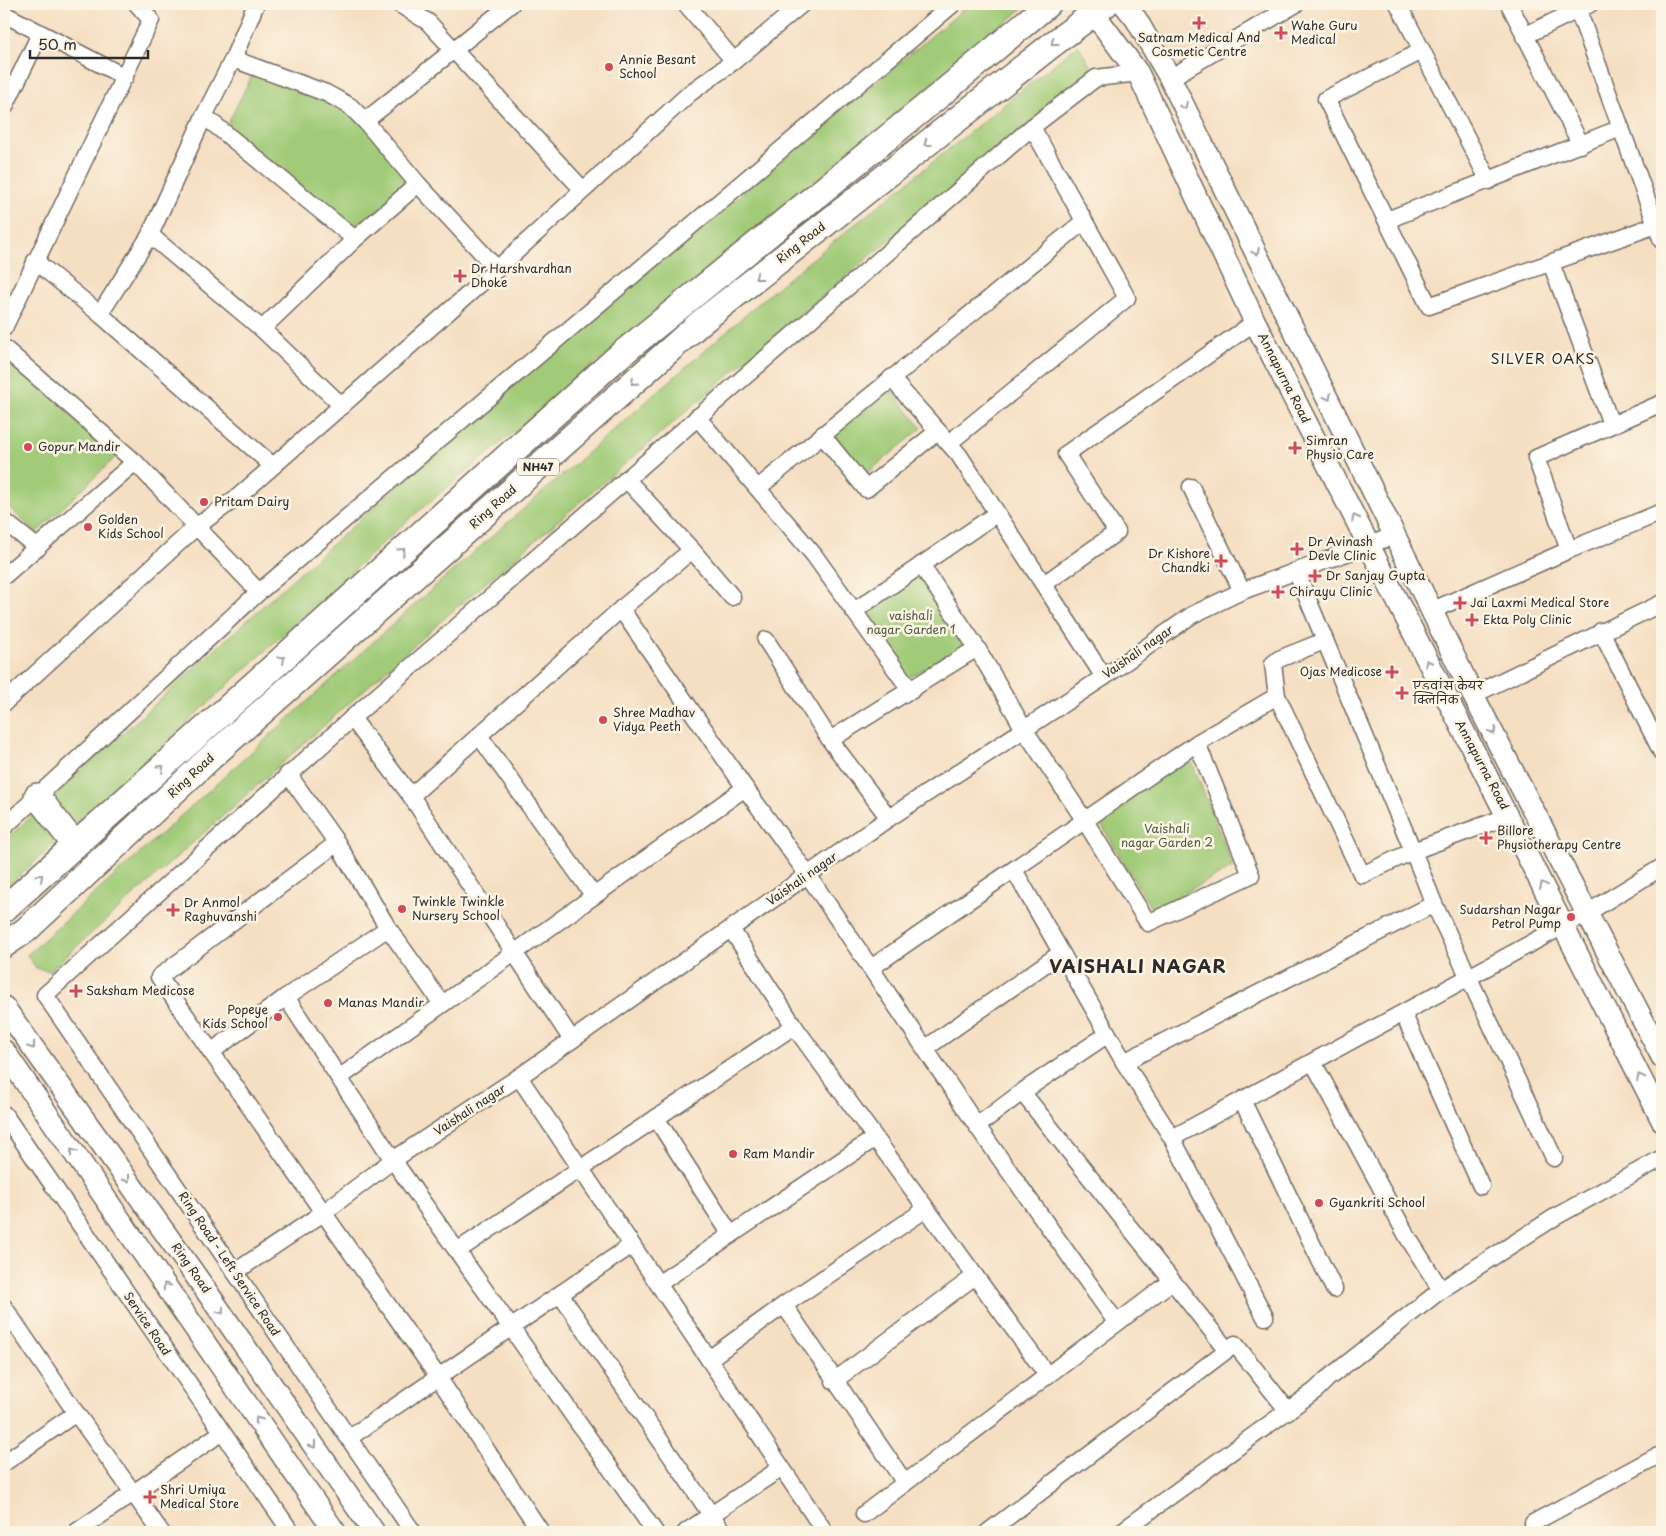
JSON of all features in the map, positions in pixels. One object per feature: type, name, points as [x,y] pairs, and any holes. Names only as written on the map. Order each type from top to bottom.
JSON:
[{"type":"highway","name":"Ring Road","points":[[4,909],[619,356],[1048,4]]},
{"type":"highway","name":"Ring Road","points":[[4,945],[26,930],[210,758],[700,323],[1095,7]]},
{"type":"highway","points":[[37,796],[75,845]]},
{"type":"main road","name":"Annapurna Road","points":[[1124,4],[1136,19],[1170,78],[1433,610],[1473,695],[1662,1057]]},
{"type":"main road","name":"Annapurna Road","points":[[1095,7],[1138,73],[1255,322],[1509,816],[1662,1120]]},
{"type":"main road","name":"Ring Road","points":[[4,1007],[194,1272],[374,1532]]},
{"type":"main road","points":[[4,1051],[335,1532]]},
{"type":"street","points":[[4,328],[151,20],[137,4]]},
{"type":"street","points":[[100,314],[150,235],[204,116],[233,59],[256,4]]},
{"type":"street","points":[[399,4],[428,22],[582,190]]},
{"type":"street","points":[[365,121],[511,4]]},
{"type":"street","points":[[686,4],[734,61]]},
{"type":"street","points":[[4,703],[197,526],[239,496],[342,406],[497,269],[690,93],[734,61],[802,4]]},
{"type":"street","points":[[4,826],[259,592],[953,4]]},
{"type":"street","points":[[1170,78],[1296,4]]},
{"type":"street","points":[[1398,4],[1489,181]]},
{"type":"street","points":[[1509,4],[1581,145]]},
{"type":"street","points":[[1422,51],[1326,99],[1430,306],[1550,263],[1661,236],[1621,128],[1584,7],[1524,36]]},
{"type":"street","points":[[4,14],[125,76]]},
{"type":"street","points":[[4,108],[40,34]]},
{"type":"street","points":[[233,59],[326,93],[350,106],[418,184],[497,269]]},
{"type":"street","points":[[442,1004],[388,928],[337,843],[288,774],[1032,127],[1096,78],[1138,73]]},
{"type":"street","points":[[204,116],[355,239]]},
{"type":"street","points":[[949,443],[1127,298],[1083,222],[1032,127]]},
{"type":"street","points":[[1387,220],[1621,128]]},
{"type":"street","points":[[262,329],[355,239],[418,184]]},
{"type":"street","points":[[758,488],[1083,222]]},
{"type":"street","points":[[150,235],[262,329],[342,406]]},
{"type":"street","points":[[35,260],[100,314],[273,466]]},
{"type":"street","points":[[1550,263],[1611,424]]},
{"type":"street","points":[[1044,584],[1117,532],[1066,454],[1255,322]]},
{"type":"street","points":[[4,348],[135,462],[259,592]]},
{"type":"street","points":[[892,378],[959,455],[1104,676]]},
{"type":"street","points":[[1569,550],[1536,458],[1662,403]]},
{"type":"street","points":[[698,417],[814,555],[911,691]]},
{"type":"street","points":[[822,435],[866,489],[938,431]]},
{"type":"street","points":[[4,576],[135,462]]},
{"type":"street","points":[[626,479],[692,550],[732,598]]},
{"type":"street","points":[[1191,486],[1242,591]]},
{"type":"street","points":[[1433,610],[1569,550],[1662,512]]},
{"type":"street","points":[[854,611],[996,514]]},
{"type":"street","points":[[4,521],[38,548]]},
{"type":"street","name":"Vaishali nagar","points":[[236,1272],[323,1213],[393,1160],[519,1077],[889,818],[1104,676],[1192,615],[1242,591],[1396,535]]},
{"type":"street","points":[[411,796],[480,737],[621,610],[692,550]]},
{"type":"street","points":[[921,565],[977,648],[1024,729],[1085,821],[1148,923],[1251,875],[1197,743]]},
{"type":"street","points":[[1296,571],[1434,904],[1554,1158]]},
{"type":"street","points":[[1473,695],[1662,603]]},
{"type":"street","points":[[621,610],[745,788],[808,874],[977,1126],[1117,1323]]},
{"type":"street","points":[[1602,631],[1662,753]]},
{"type":"street","points":[[766,640],[830,740],[889,818]]},
{"type":"street","points":[[1324,640],[1279,659],[1273,664],[1277,696],[1362,876],[1413,852],[1509,816]]},
{"type":"street","points":[[830,740],[977,648]]},
{"type":"street","points":[[871,968],[1197,743],[1277,696]]},
{"type":"street","points":[[352,718],[411,796],[572,1040]]},
{"type":"street","points":[[480,737],[594,896]]},
{"type":"street","name":"Ring Road - Left Service Road","points":[[288,774],[45,995],[414,1532]]},
{"type":"street","points":[[339,1078],[745,788]]},
{"type":"street","points":[[337,843],[159,976],[210,1052],[438,1377],[541,1532]]},
{"type":"street","points":[[1172,1138],[1587,913],[1662,867]]},
{"type":"street","points":[[1014,870],[1124,1062],[1172,1138],[1266,1317]]},
{"type":"street","points":[[1124,1062],[1434,904]]},
{"type":"street","points":[[210,1052],[286,997],[388,928]]},
{"type":"street","points":[[731,929],[794,1026],[1047,1375]]},
{"type":"street","points":[[926,1048],[1061,953]]},
{"type":"street","points":[[286,997],[393,1160],[655,1532]]},
{"type":"street","points":[[1403,1013],[1481,1186]]},
{"type":"street","points":[[457,1251],[794,1026]]},
{"type":"street","points":[[977,1126],[1022,1092],[1108,1034]]},
{"type":"street","points":[[1313,1062],[1408,1236],[1441,1290]]},
{"type":"street","points":[[519,1077],[825,1532]]},
{"type":"street","points":[[1022,1092],[1171,1282],[1227,1350]]},
{"type":"street","points":[[1242,1100],[1334,1290]]},
{"type":"street","name":"Service Road","points":[[4,1114],[221,1433],[291,1532]]},
{"type":"street","points":[[656,1118],[731,1235]]},
{"type":"street","points":[[658,1284],[875,1138]]},
{"type":"street","points":[[1121,1532],[1288,1411],[1441,1290],[1555,1217],[1662,1158]]},
{"type":"street","points":[[708,1359],[784,1305],[926,1210]]},
{"type":"street","points":[[349,1438],[632,1245]]},
{"type":"street","points":[[834,1381],[975,1276]]},
{"type":"street","points":[[864,1514],[1171,1282]]},
{"type":"street","points":[[560,1294],[710,1516],[724,1532]]},
{"type":"street","points":[[784,1305],[905,1483]]},
{"type":"street","points":[[4,1307],[76,1413],[161,1532]]},
{"type":"street","points":[[988,1532],[1235,1344],[1288,1411]]},
{"type":"street","points":[[4,1463],[76,1413]]},
{"type":"street","points":[[76,1532],[221,1433]]},
{"type":"street","points":[[1533,1523],[1660,1462]]},
{"type":"street","points":[[686,1532],[781,1468]]},
{"type":"green space","points":[[970,4],[1028,4],[407,521],[4,890],[4,841],[306,567],[554,350]]},
{"type":"green space","points":[[1078,45],[1093,71],[790,323],[449,614],[49,971],[36,968],[27,955],[433,588],[775,289]]},
{"type":"green space","points":[[256,68],[359,118],[412,182],[355,230],[226,127]]},
{"type":"green space","points":[[4,357],[119,454],[36,533],[4,502]]},
{"type":"green space","points":[[889,388],[922,428],[865,475],[832,435]]},
{"type":"green space","name":"vaishali nagar Garden 1","points":[[918,574],[966,644],[908,678],[864,615]]},
{"type":"green space","name":"Vaishali nagar Garden 2","points":[[1189,755],[1233,867],[1152,910],[1098,819]]},
{"type":"place","name":"Satnam Medical And Cosmetic Centre","points":[[1199,23]]},
{"type":"place","name":"Wahe Guru Medical","points":[[1281,33]]},
{"type":"place","name":"Annie Besant School","points":[[609,67]]},
{"type":"place","name":"Dr Harshvardhan Dhoke","points":[[460,276]]},
{"type":"place","name":"Gopur Mandir","points":[[28,447]]},
{"type":"place","name":"Simran Physio Care","points":[[1295,448]]},
{"type":"place","name":"Pritam Dairy","points":[[204,502]]},
{"type":"place","name":"Golden Kids School","points":[[88,527]]},
{"type":"place","name":"Dr Avinash Devle Clinic","points":[[1297,549]]},
{"type":"place","name":"Dr Kishore Chandki","points":[[1221,561]]},
{"type":"place","name":"Dr Sanjay Gupta","points":[[1315,576]]},
{"type":"place","name":"Chirayu Clinic","points":[[1278,592]]},
{"type":"place","name":"Jai Laxmi Medical Store","points":[[1460,603]]},
{"type":"place","name":"Ekta Poly Clinic","points":[[1472,620]]},
{"type":"place","name":"Ojas Medicose","points":[[1392,672]]},
{"type":"place","name":"एडवांस केयर क्लिनिक","points":[[1402,693]]},
{"type":"place","name":"Shree Madhav Vidya Peeth","points":[[603,720]]},
{"type":"place","name":"Billore Physiotherapy Centre","points":[[1486,838]]},
{"type":"place","name":"Twinkle Twinkle Nursery School","points":[[402,909]]},
{"type":"place","name":"Dr Anmol Raghuvanshi","points":[[173,910]]},
{"type":"place","name":"Sudarshan Nagar Petrol Pump","points":[[1571,917]]},
{"type":"place","name":"Saksham Medicose","points":[[76,991]]},
{"type":"place","name":"Manas Mandir","points":[[328,1003]]},
{"type":"place","name":"Popeye Kids School","points":[[278,1017]]},
{"type":"place","name":"Ram Mandir","points":[[733,1154]]},
{"type":"place","name":"Gyankriti School","points":[[1319,1203]]},
{"type":"place","name":"Shri Umiya Medical Store","points":[[150,1497]]},
{"type":"district","name":"SILVER OAKS","points":[[1543,359]]},
{"type":"district","name":"VAISHALI NAGAR","points":[[1138,967]]}]
